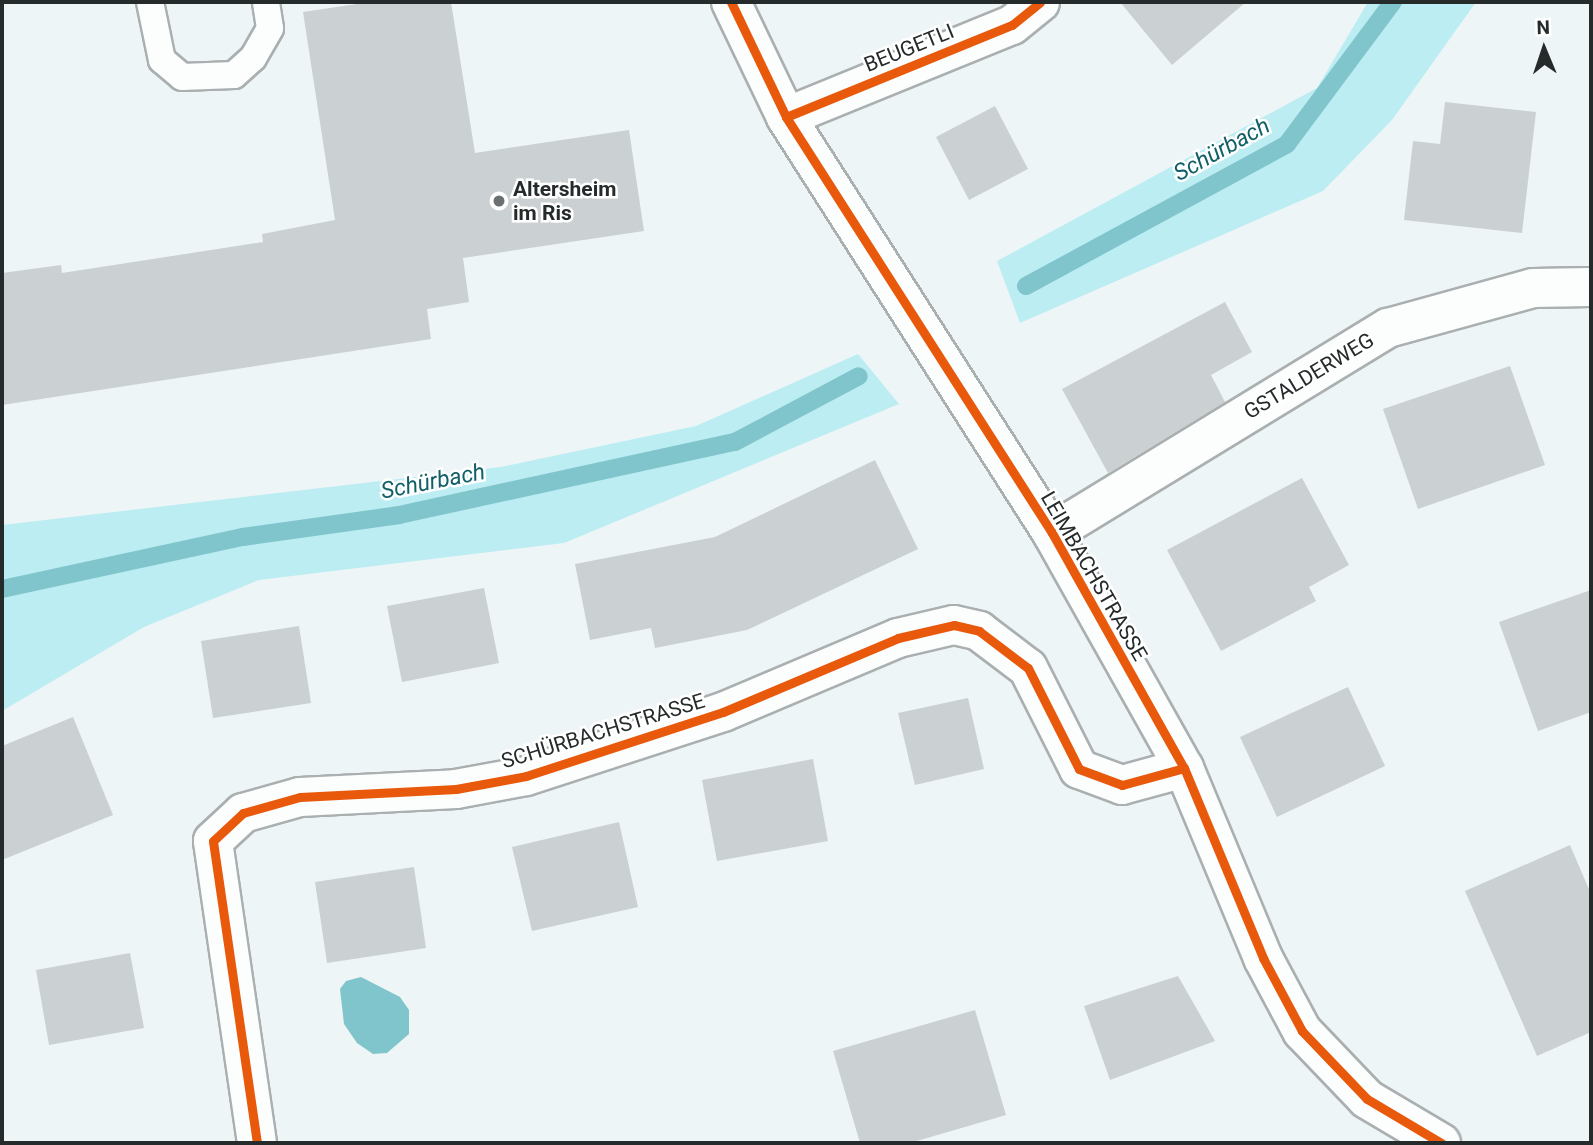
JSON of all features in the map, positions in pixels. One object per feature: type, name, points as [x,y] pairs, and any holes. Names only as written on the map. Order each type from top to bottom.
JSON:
[{"type":"street","name":"LEIMBACHSTRASSE","points":[[731,2],[786,117],[1052,533],[1184,768],[1263,958],[1302,1031],[1367,1099],[1441,1143]]},
{"type":"street","name":"BEUGETLI","points":[[786,117],[1012,25],[1040,2]]},
{"type":"street","name":"GSTALDERWEG","points":[[1052,533],[1388,328],[1510,293],[1591,287]]},
{"type":"street","name":"SCHÜRBACHSTRASSE","points":[[257,1143],[213,841],[243,813],[300,797],[456,789],[526,776],[723,712],[898,638],[954,625],[979,631],[1028,668],[1079,769],[1122,785],[1184,768]]},
{"type":"lane","points":[[150,2],[162,60],[182,77],[234,75],[253,58],[270,28],[266,2]]},
{"type":"shaded area","points":[[1368,2],[1476,2],[1392,120],[1323,191],[1020,323],[997,261],[1317,88]]},
{"type":"shaded area","points":[[858,354],[899,404],[564,543],[259,580],[144,627],[2,711],[2,525],[501,467],[696,426]]},
{"type":"shaded area","points":[[361,977],[400,997],[409,1010],[409,1034],[387,1053],[373,1054],[357,1043],[344,1024],[340,989],[346,981]]},
{"type":"building","name":"Altersheim im Ris","points":[[370,2],[451,2],[475,153],[629,130],[644,231],[463,258],[469,302],[427,309],[431,339],[2,405],[2,273],[61,265],[62,273],[263,242],[262,234],[335,220],[303,12]]},
{"type":"building","points":[[1120,2],[1246,2],[1172,65]]},
{"type":"building","points":[[1445,102],[1536,112],[1522,233],[1404,220],[1413,141],[1440,144]]},
{"type":"building","points":[[995,106],[1028,169],[969,200],[936,137]]},
{"type":"building","points":[[1225,302],[1252,352],[1211,375],[1225,402],[1108,473],[1062,389]]},
{"type":"building","points":[[1510,366],[1545,465],[1418,509],[1383,409]]},
{"type":"building","points":[[875,460],[918,549],[747,630],[655,648],[651,628],[590,640],[575,564],[715,537]]},
{"type":"building","points":[[1302,478],[1349,565],[1309,587],[1316,601],[1221,651],[1167,550]]},
{"type":"building","points":[[484,588],[499,663],[402,682],[387,606]]},
{"type":"building","points":[[1591,590],[1591,712],[1538,731],[1499,622]]},
{"type":"building","points":[[299,626],[311,703],[213,718],[201,641]]},
{"type":"building","points":[[1348,687],[1385,766],[1277,817],[1240,737]]},
{"type":"building","points":[[968,698],[984,769],[915,785],[898,713]]},
{"type":"building","points":[[73,717],[113,815],[2,860],[2,746]]},
{"type":"building","points":[[813,759],[828,841],[717,861],[702,780]]},
{"type":"building","points":[[619,822],[638,907],[532,931],[512,847]]},
{"type":"building","points":[[1570,845],[1591,894],[1591,1032],[1537,1056],[1465,891]]},
{"type":"building","points":[[414,867],[426,948],[327,963],[315,882]]},
{"type":"building","points":[[130,953],[144,1028],[49,1045],[36,970]]},
{"type":"building","points":[[1178,976],[1215,1041],[1110,1080],[1084,1006]]},
{"type":"building","points":[[975,1010],[1006,1115],[910,1143],[860,1143],[833,1051]]},
{"type":"waterway","name":"Schürbach","points":[[1026,286],[1287,144],[1393,2]]},
{"type":"waterway","name":"Schürbach","points":[[2,589],[243,537],[399,515],[735,442],[859,376]]},
{"type":"cycle path","points":[[731,2],[786,117],[1052,533],[1184,768],[1263,958],[1302,1031],[1367,1099],[1441,1143]]},
{"type":"cycle path","points":[[786,117],[1012,25],[1040,2]]},
{"type":"cycle path","points":[[257,1143],[213,841],[243,813],[300,797],[456,789],[526,776],[723,712],[898,638],[954,625],[979,631],[1028,668],[1079,769],[1122,785],[1184,768]]},
{"type":"place","name":"Altersheim im Ris","points":[[499,201]]}]
